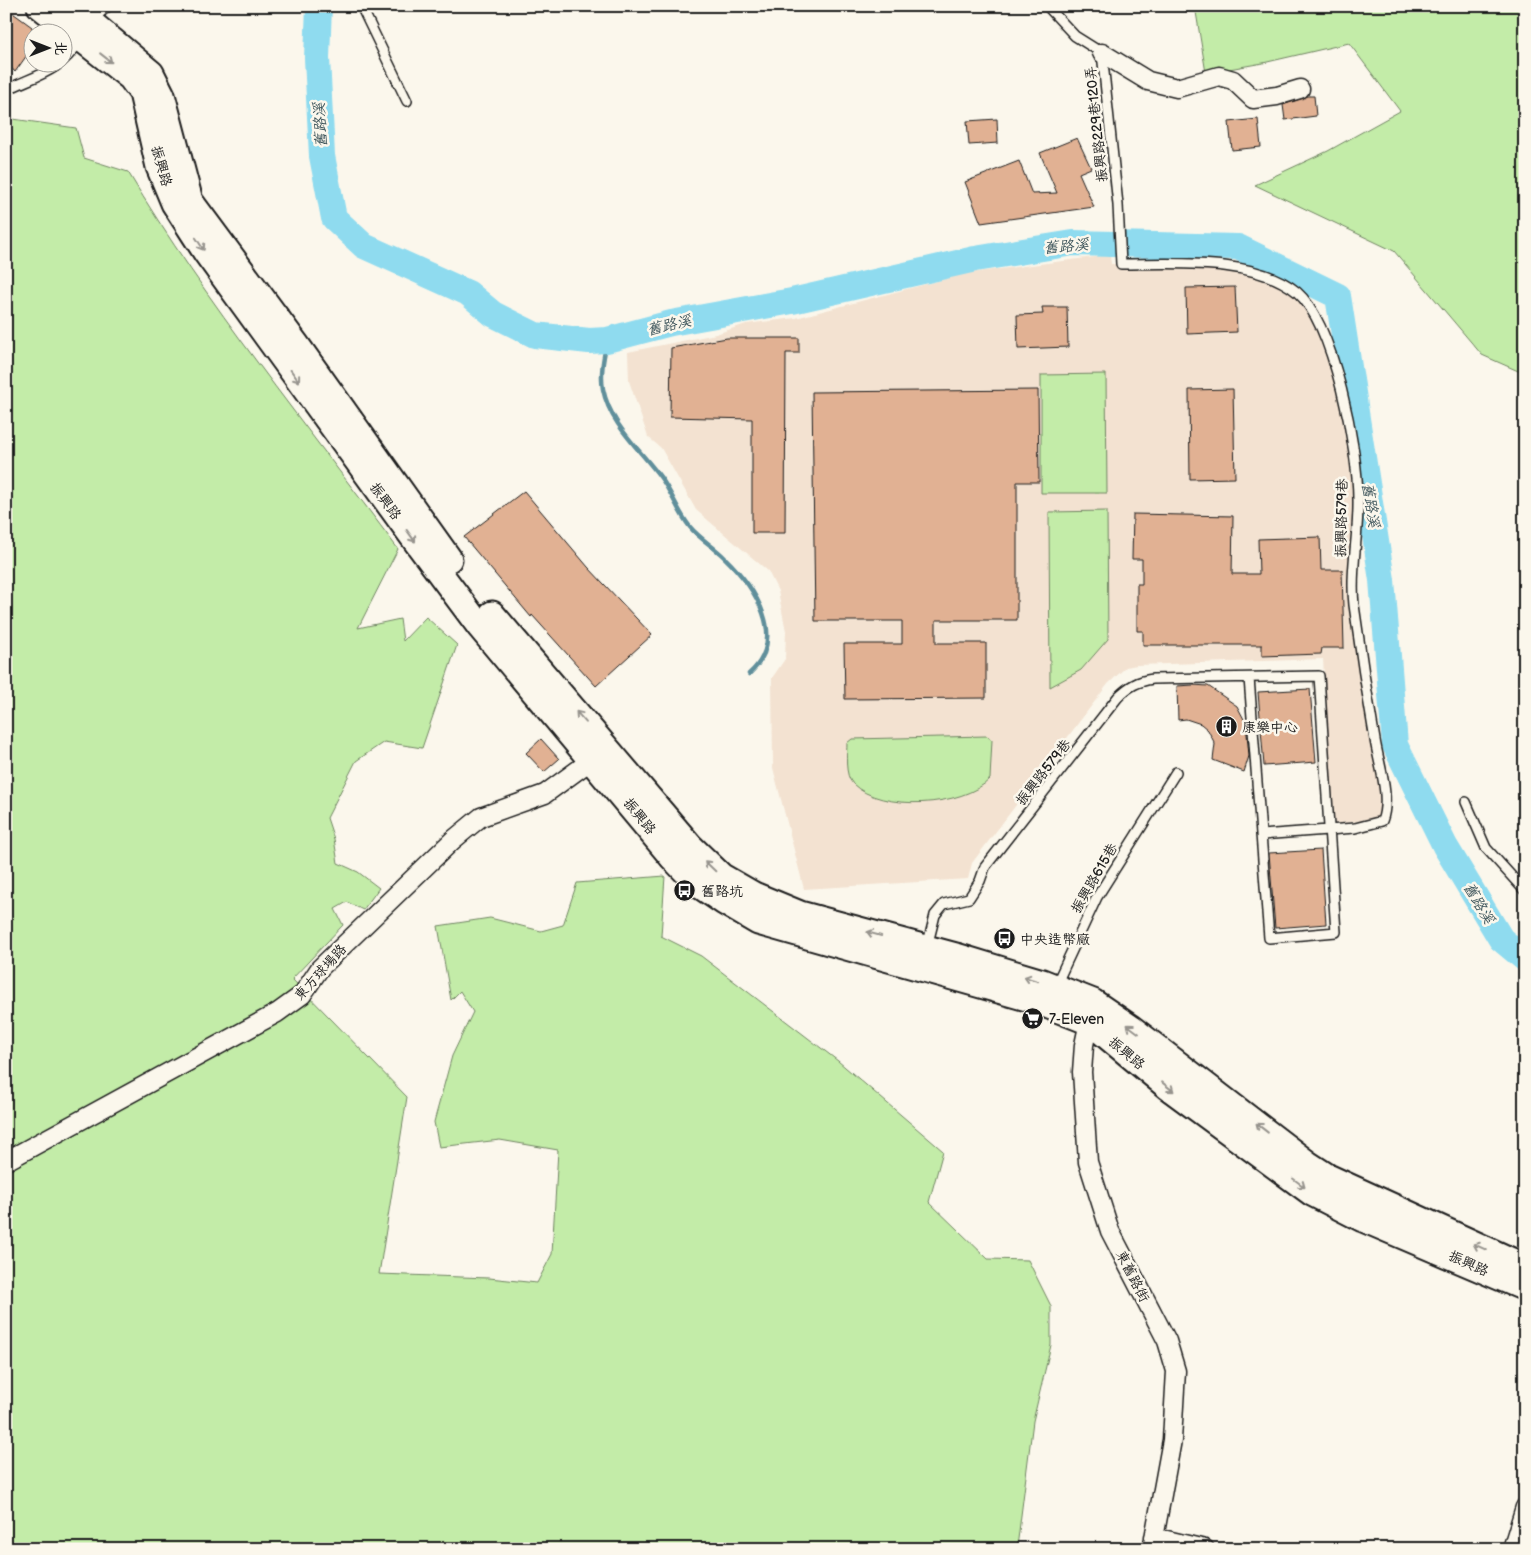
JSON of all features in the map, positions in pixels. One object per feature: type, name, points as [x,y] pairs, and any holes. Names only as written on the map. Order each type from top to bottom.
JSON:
[{"type":"street","name":"振興路","points":[[40,6],[93,22]]},
{"type":"street","name":"振興路","points":[[71,6],[93,22],[151,74],[158,84],[190,201],[296,344],[466,582],[600,754],[721,876],[754,895],[800,914],[923,958],[1052,996],[1131,1028],[1308,1164],[1328,1177],[1525,1267]]},
{"type":"street","points":[[1102,53],[1148,81],[1176,88],[1219,76],[1232,80],[1253,99],[1277,96],[1300,89]]},
{"type":"street","name":"東方球場路","points":[[6,1161],[277,1013],[302,995],[320,968],[446,846],[481,817],[545,794],[600,754]]},
{"type":"street","name":"振興路","points":[[1091,1012],[1168,1087],[1312,1193],[1364,1219],[1525,1288]]},
{"type":"street","name":"東舊路街","points":[[1091,1012],[1084,1045],[1082,1072],[1088,1162],[1110,1231],[1167,1341],[1176,1371],[1172,1440],[1153,1543]]},
{"type":"street","points":[[1512,1549],[1525,1507]]},
{"type":"street","points":[[1153,1543],[1206,1549]]},
{"type":"lane","points":[[361,6],[407,101]]},
{"type":"lane","name":"振興路229巷120弄","points":[[1046,6],[1075,36],[1102,53],[1118,205],[1120,264]]},
{"type":"lane","points":[[6,90],[56,68],[68,58],[93,22]]},
{"type":"lane","name":"振興路579巷","points":[[1120,264],[1198,264],[1256,272],[1296,292],[1310,307],[1323,334],[1336,372],[1353,441],[1358,499],[1354,602],[1382,775],[1386,812],[1382,822],[1355,828],[1262,835]]},
{"type":"lane","name":"振興路579巷","points":[[923,958],[934,915],[944,904],[969,898],[980,881],[985,867],[1127,688],[1139,681],[1153,679],[1319,676],[1336,932],[1269,938],[1249,678]]},
{"type":"lane","name":"振興路615巷","points":[[1052,996],[1097,897],[1176,772]]},
{"type":"lane","points":[[1466,802],[1486,848],[1525,891]]},
{"type":"shaded area","points":[[1110,255],[1111,264],[1196,260],[1228,262],[1271,280],[1303,302],[1318,324],[1337,378],[1359,490],[1353,577],[1378,766],[1380,804],[1378,819],[1333,824],[1323,659],[1137,665],[1126,667],[1108,684],[972,863],[968,879],[804,889],[773,768],[772,678],[785,659],[786,631],[778,591],[768,571],[696,510],[661,448],[648,437],[629,381],[628,352],[716,334],[746,324],[796,318],[968,273]]},
{"type":"green space","points":[[1195,6],[1525,6],[1525,374],[1482,355],[1394,251],[1255,185],[1328,151],[1400,111],[1349,43],[1263,63],[1206,73]]},
{"type":"green space","points":[[6,118],[76,128],[84,158],[128,172],[224,317],[398,549],[358,628],[400,619],[403,641],[426,617],[457,645],[422,748],[384,742],[356,761],[327,818],[334,839],[338,863],[358,872],[379,888],[363,910],[347,902],[335,909],[343,925],[292,979],[407,1097],[379,1274],[489,1278],[537,1283],[552,1254],[558,1150],[500,1140],[439,1147],[434,1122],[452,1056],[473,1012],[460,991],[451,1000],[438,926],[490,918],[541,931],[563,925],[577,883],[665,876],[661,936],[701,956],[838,1061],[943,1151],[929,1202],[988,1259],[1028,1260],[1051,1306],[1051,1345],[1033,1421],[1017,1547],[1001,1549],[6,1549]]},
{"type":"green space","points":[[1106,374],[1107,493],[1041,493],[1041,375]]},
{"type":"green space","points":[[1107,511],[1108,639],[1081,670],[1050,687],[1049,512]]},
{"type":"green space","points":[[987,736],[992,740],[990,779],[978,788],[961,796],[922,802],[882,799],[866,793],[853,784],[848,775],[847,743],[852,739]]},
{"type":"building","points":[[6,8],[25,22],[22,22],[22,62],[15,72],[6,62]]},
{"type":"building","points":[[1308,96],[1314,96],[1316,116],[1285,120],[1283,105]]},
{"type":"building","points":[[997,119],[998,143],[969,145],[967,121]]},
{"type":"building","points":[[1258,119],[1261,147],[1232,150],[1229,122]]},
{"type":"building","points":[[1077,138],[1091,168],[1079,173],[1094,207],[981,223],[965,182],[1019,161],[1032,194],[1057,193],[1040,153]]},
{"type":"building","points":[[1235,287],[1237,332],[1187,334],[1186,288]]},
{"type":"building","points":[[1042,307],[1067,307],[1068,347],[1018,349],[1017,315],[1043,314]]},
{"type":"building","points":[[727,338],[799,338],[799,353],[786,353],[785,533],[752,533],[752,419],[670,417],[671,348]]},
{"type":"building","points":[[1233,389],[1235,478],[1190,479],[1189,390]]},
{"type":"building","points":[[1038,390],[1039,482],[1017,482],[1017,620],[936,620],[936,643],[986,643],[986,698],[845,699],[844,644],[902,644],[902,621],[815,621],[812,392]]},
{"type":"building","points":[[524,491],[588,567],[652,635],[596,686],[532,615],[531,617],[464,537]]},
{"type":"building","points":[[1133,514],[1233,516],[1232,574],[1259,574],[1258,539],[1320,537],[1321,570],[1342,570],[1344,648],[1322,648],[1321,654],[1262,656],[1262,645],[1143,645],[1143,631],[1137,631],[1137,584],[1142,584],[1142,559],[1132,559]]},
{"type":"building","name":"康樂中心","points":[[1177,686],[1208,686],[1237,706],[1246,723],[1249,756],[1244,772],[1213,760],[1215,744],[1208,730],[1201,724],[1186,719],[1178,720]]},
{"type":"building","points":[[1310,689],[1316,762],[1264,766],[1258,692]]},
{"type":"building","points":[[541,739],[559,759],[544,772],[526,753]]},
{"type":"building","points":[[1321,850],[1326,924],[1275,928],[1269,853]]},
{"type":"waterway","name":"舊路溪","points":[[319,6],[317,58],[322,156],[334,218],[364,246],[468,293],[493,314],[535,335],[589,341],[607,340],[671,323],[792,301],[975,259],[1073,243],[1238,247],[1338,296],[1382,580],[1395,745],[1445,846],[1501,939],[1525,959]]},
{"type":"waterway","points":[[607,340],[602,383],[612,414],[619,426],[661,478],[690,527],[736,569],[747,583],[763,613],[767,629],[766,645],[761,660],[749,674]]},
{"type":"place","name":"康樂中心","points":[[1226,727]]},
{"type":"place","name":"舊路坑","points":[[685,891]]},
{"type":"place","name":"中央造幣廠","points":[[1004,939]]},
{"type":"place","name":"7-Eleven","points":[[1033,1019]]}]
